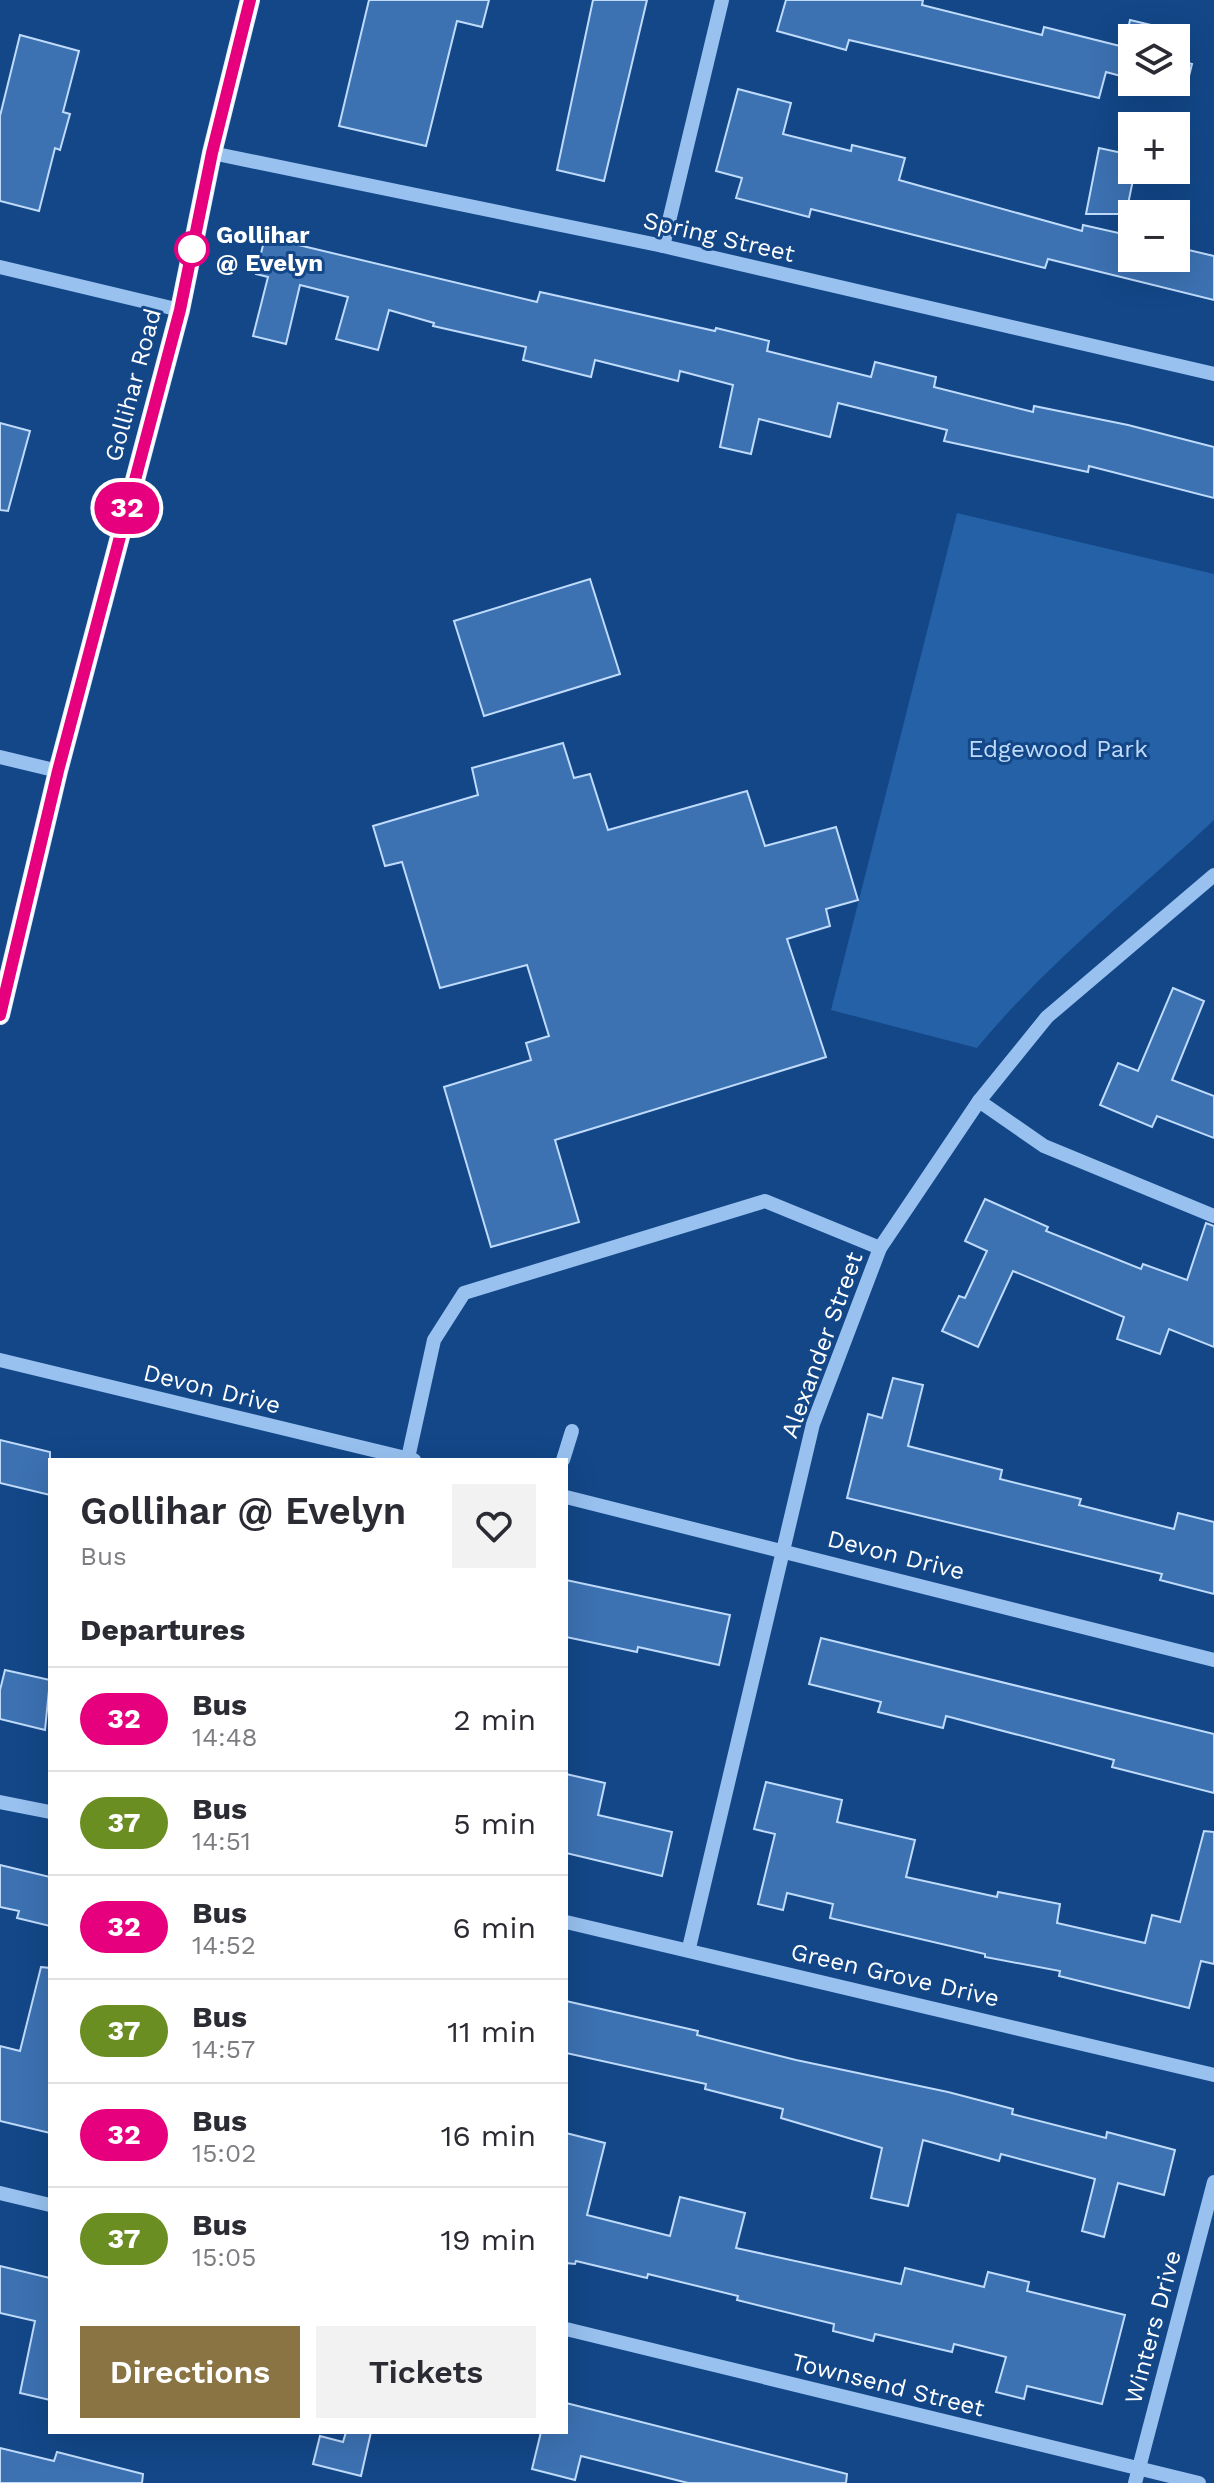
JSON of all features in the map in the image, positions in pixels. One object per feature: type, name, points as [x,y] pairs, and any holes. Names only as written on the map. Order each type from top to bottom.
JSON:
[{"type":"main road","name":"Gollihar Road","points":[[0,1015],[58,771],[180,310],[212,153],[250,0]]},
{"type":"street","points":[[663,246],[722,0]]},
{"type":"street","name":"Spring Street","points":[[212,153],[663,246],[1214,374]]},
{"type":"street","points":[[0,267],[180,310]]},
{"type":"street","points":[[0,757],[58,771]]},
{"type":"street","name":"Alexander Street","points":[[689,1948],[813,1424],[880,1248],[979,1101],[1047,1017],[1214,875]]},
{"type":"street","points":[[979,1101],[1044,1146],[1214,1216]]},
{"type":"street","points":[[411,1458],[434,1340],[464,1293],[765,1201],[880,1248]]},
{"type":"street","name":"Devon Drive","points":[[0,1360],[407,1458]]},
{"type":"street","points":[[564,1458],[572,1431]]},
{"type":"street","name":"Devon Drive","points":[[568,1497],[1214,1660]]},
{"type":"street","points":[[0,1802],[48,1812]]},
{"type":"street","name":"Green Grove Drive","points":[[568,1922],[689,1948],[1214,2075]]},
{"type":"street","name":"Winters Drive","points":[[1135,2483],[1214,2182]]},
{"type":"street","points":[[0,2193],[48,2205]]},
{"type":"street","name":"Townsend Street","points":[[568,2329],[1199,2483]]},
{"type":"green space","name":"Edgewood Park","points":[[957,513],[1214,574],[1214,820],[1062,958],[977,1048],[831,1010]]},
{"type":"building","points":[[369,0],[489,0],[482,27],[457,21],[426,146],[339,126]]},
{"type":"building","points":[[593,0],[647,0],[604,181],[557,170]]},
{"type":"building","points":[[786,0],[923,0],[922,5],[1042,35],[1044,27],[1118,46],[1118,75],[1106,72],[1099,98],[849,40],[846,50],[777,31]]},
{"type":"building","points":[[20,35],[79,51],[63,112],[70,114],[60,150],[55,148],[39,211],[0,201],[0,116]]},
{"type":"building","points":[[738,89],[791,103],[783,134],[851,151],[852,145],[905,158],[899,180],[1082,231],[1083,225],[1118,233],[1118,272],[1190,272],[1190,250],[1214,256],[1214,300],[1048,259],[1045,268],[811,209],[809,217],[736,198],[742,178],[716,171]]},
{"type":"building","points":[[1099,148],[1118,152],[1118,184],[1132,184],[1129,200],[1118,200],[1118,214],[1086,214]]},
{"type":"building","points":[[265,237],[537,302],[540,292],[715,331],[716,328],[769,341],[767,351],[871,377],[875,362],[936,377],[934,387],[1033,412],[1034,406],[1214,447],[1214,498],[1089,466],[1088,472],[944,441],[947,430],[838,403],[830,437],[759,419],[751,454],[720,447],[733,385],[680,371],[678,381],[595,360],[591,377],[523,360],[526,347],[433,326],[434,323],[389,310],[378,350],[336,339],[348,297],[300,285],[286,344],[253,336],[268,277],[256,274]]},
{"type":"building","points":[[0,423],[30,431],[8,511],[0,510]]},
{"type":"building","points":[[590,579],[620,674],[484,716],[454,621]]},
{"type":"building","points":[[563,743],[574,778],[590,774],[608,830],[747,791],[765,846],[836,827],[858,900],[826,909],[830,926],[787,939],[826,1057],[555,1140],[579,1222],[491,1247],[444,1087],[531,1060],[526,1043],[549,1036],[527,965],[440,988],[402,862],[385,866],[373,826],[478,795],[472,768]]},
{"type":"building","points":[[1173,988],[1204,1001],[1172,1080],[1214,1096],[1214,1138],[1157,1116],[1152,1127],[1100,1105],[1118,1063],[1138,1071]]},
{"type":"building","points":[[985,1199],[1048,1227],[1046,1231],[1141,1269],[1143,1264],[1187,1280],[1206,1223],[1214,1226],[1214,1347],[1169,1329],[1160,1354],[1117,1339],[1124,1317],[1013,1271],[978,1347],[942,1331],[959,1296],[965,1298],[987,1251],[965,1241]]},
{"type":"building","points":[[893,1378],[923,1385],[908,1446],[1002,1470],[1000,1479],[1081,1499],[1079,1505],[1174,1529],[1178,1513],[1214,1522],[1214,1594],[1160,1580],[1162,1574],[847,1498],[868,1414],[882,1418]]},
{"type":"building","points":[[0,1440],[50,1452],[48,1495],[0,1483]]},
{"type":"building","points":[[568,1580],[730,1615],[719,1665],[638,1647],[637,1652],[568,1637]]},
{"type":"building","points":[[821,1638],[1214,1734],[1214,1793],[1112,1767],[1114,1760],[946,1716],[943,1728],[878,1712],[881,1702],[809,1684]]},
{"type":"building","points":[[5,1670],[48,1680],[45,1730],[0,1719],[0,1690]]},
{"type":"building","points":[[568,1774],[605,1783],[598,1815],[672,1832],[662,1876],[568,1853]]},
{"type":"building","points":[[766,1782],[842,1800],[837,1822],[915,1840],[906,1877],[997,1897],[998,1892],[1060,1904],[1057,1923],[1145,1943],[1152,1915],[1180,1922],[1204,1831],[1214,1832],[1214,1964],[1201,1961],[1189,2008],[1059,1976],[1060,1971],[985,1957],[985,1954],[830,1918],[833,1904],[787,1893],[783,1910],[758,1904],[775,1834],[754,1829]]},
{"type":"building","points":[[0,1865],[48,1877],[48,1926],[17,1918],[19,1911],[0,1907]]},
{"type":"building","points":[[41,1967],[48,1968],[48,2133],[0,2121],[0,2046],[20,2051]]},
{"type":"building","points":[[568,2001],[698,2031],[697,2035],[796,2060],[948,2092],[1013,2109],[1012,2114],[1106,2138],[1107,2132],[1175,2150],[1164,2195],[1118,2183],[1104,2237],[1082,2231],[1095,2179],[1001,2154],[999,2161],[923,2140],[908,2206],[871,2198],[882,2148],[781,2118],[783,2109],[705,2089],[706,2084],[568,2053]]},
{"type":"building","points":[[568,2134],[605,2143],[587,2215],[670,2236],[680,2197],[745,2213],[736,2248],[901,2284],[905,2268],[984,2287],[988,2272],[1029,2282],[1027,2291],[1125,2315],[1102,2404],[1027,2386],[1024,2399],[996,2392],[1006,2357],[954,2344],[952,2352],[875,2334],[873,2341],[833,2331],[834,2324],[737,2300],[738,2296],[648,2274],[647,2278],[576,2261],[575,2264],[568,2263]]},
{"type":"building","points":[[0,2266],[48,2278],[48,2400],[20,2393],[35,2321],[0,2313]]},
{"type":"building","points":[[568,2404],[847,2474],[846,2483],[688,2483],[581,2456],[575,2480],[532,2469],[541,2434],[568,2434]]},
{"type":"building","points":[[345,2434],[371,2434],[361,2476],[313,2464],[320,2436],[343,2442]]},
{"type":"building","points":[[0,2448],[54,2461],[57,2452],[143,2474],[142,2483],[0,2483]]},
{"type":"bus line","name":"32","points":[[0,1015],[58,771],[180,310],[212,153],[250,0]]},
{"type":"place","name":"Gollihar @ Evelyn","points":[[192,249]]}]
